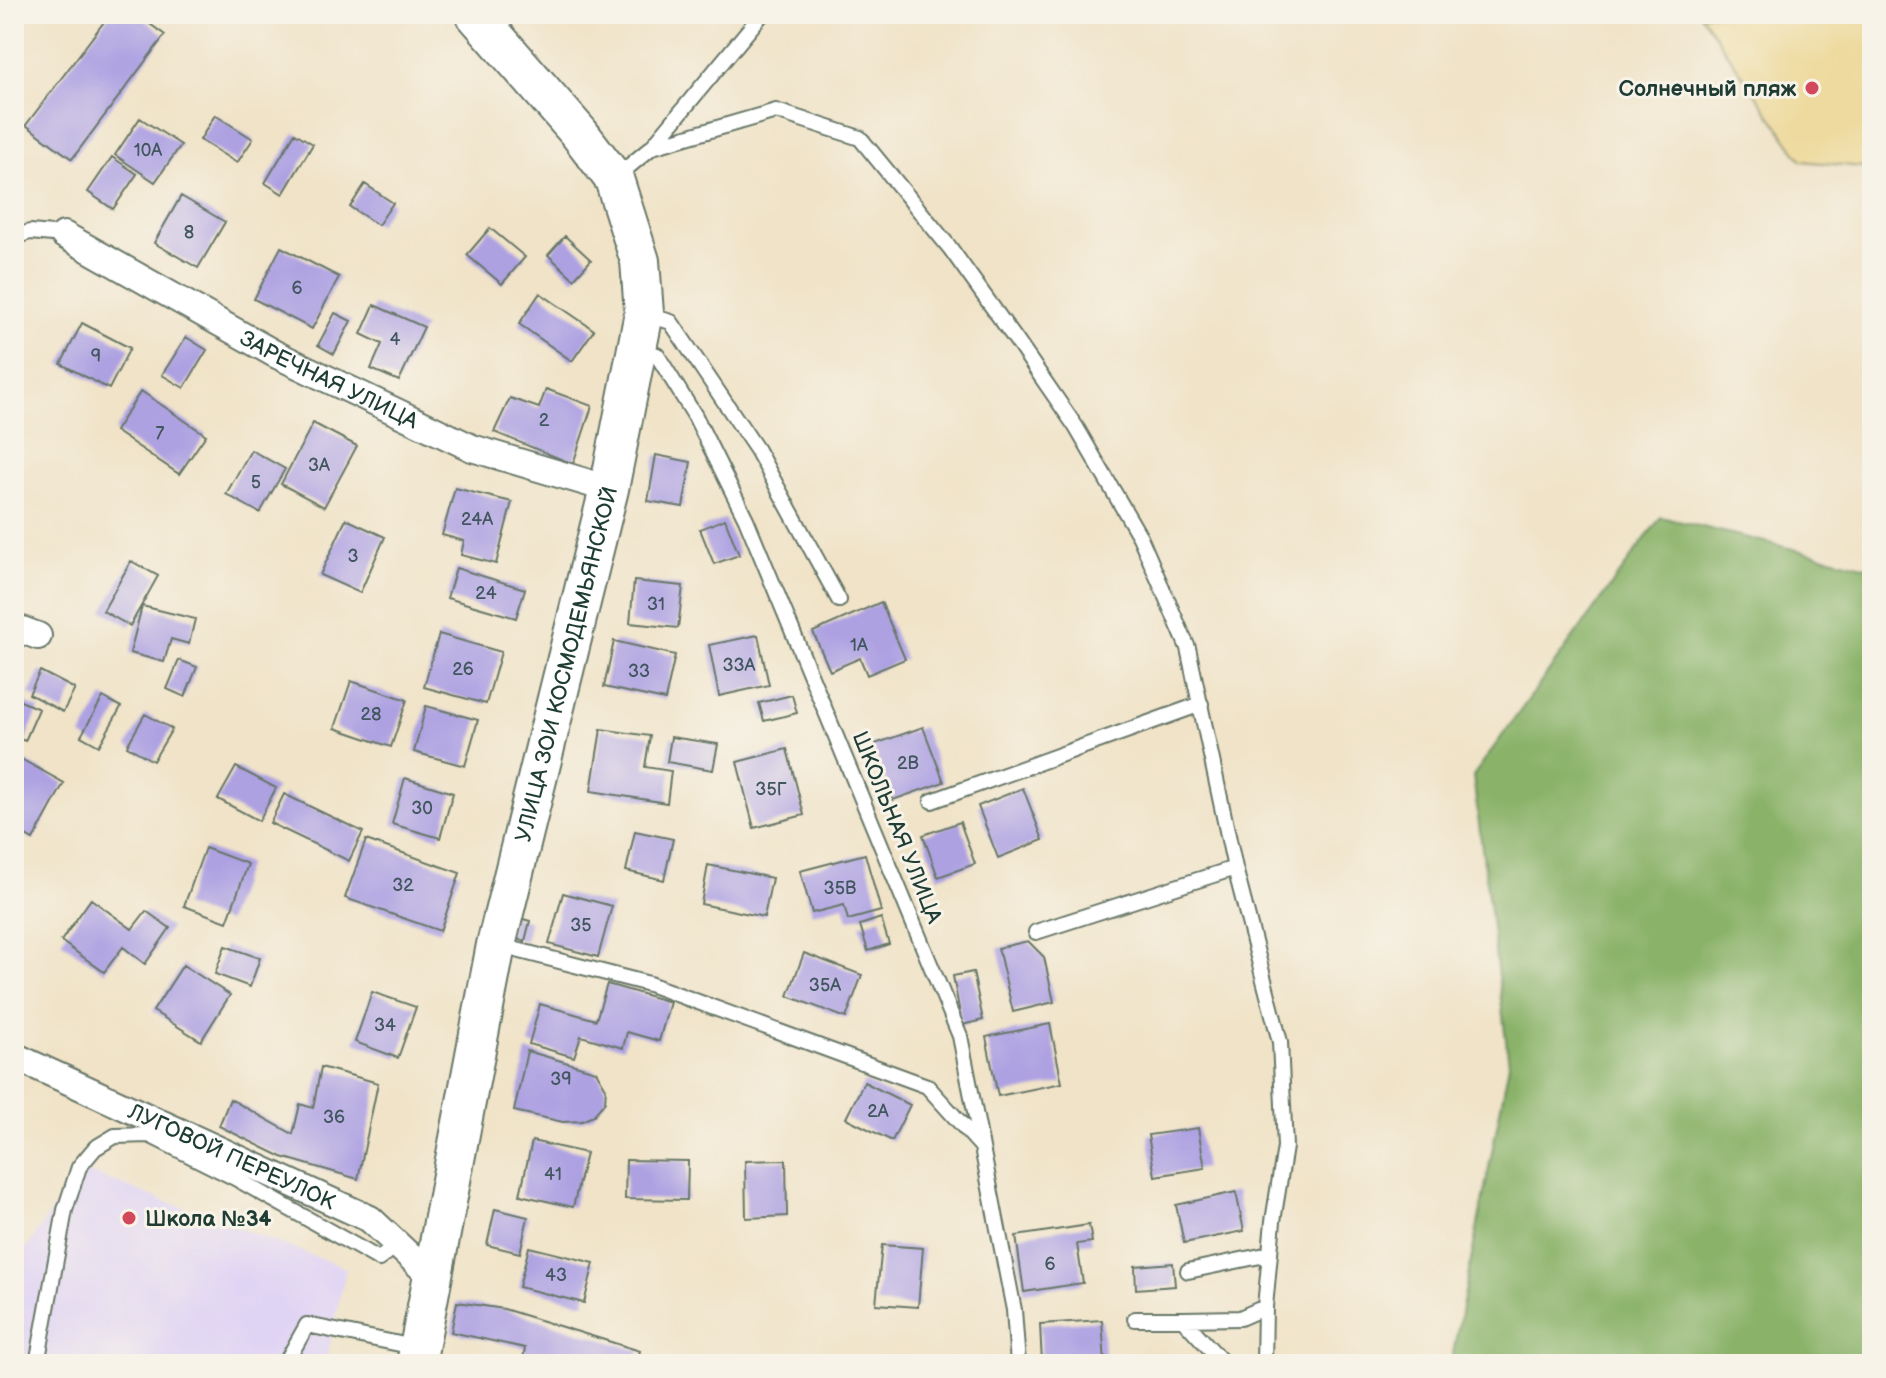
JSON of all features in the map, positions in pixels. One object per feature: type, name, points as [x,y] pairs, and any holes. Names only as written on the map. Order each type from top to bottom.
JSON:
[{"type":"street","name":"УЛИЦА ЗОИ КОСМОДЕМЬЯНСКОЙ","points":[[418,1356],[496,945],[609,489],[641,331],[640,261],[614,179],[579,133],[475,14]]},
{"type":"street","name":"ЗАРЕЧНАЯ УЛИЦА","points":[[64,235],[275,354],[472,448],[609,489]]},
{"type":"street","name":"ЛУГОВОЙ ПЕРЕУЛОК","points":[[14,1056],[370,1219],[434,1279]]},
{"type":"lane","points":[[614,179],[652,147],[762,14]]},
{"type":"lane","points":[[652,147],[776,111],[860,138],[950,248],[1076,427],[1140,537],[1188,648],[1235,868],[1280,1042],[1285,1147],[1270,1254],[1264,1364]]},
{"type":"lane","points":[[14,237],[30,232],[64,235]]},
{"type":"lane","points":[[641,331],[671,322],[757,450],[839,600]]},
{"type":"lane","name":"ШКОЛЬНАЯ УЛИЦА","points":[[641,331],[695,416],[746,519],[960,1036],[1014,1310],[1018,1364]]},
{"type":"lane","points":[[932,801],[1201,704]]},
{"type":"lane","points":[[1036,932],[1235,868]]},
{"type":"lane","points":[[496,945],[649,984],[927,1086],[982,1147]]},
{"type":"lane","points":[[37,1364],[65,1210],[79,1167],[95,1148],[115,1136],[149,1135],[235,1178],[379,1259],[397,1245]]},
{"type":"lane","points":[[1188,1271],[1270,1254]]},
{"type":"lane","points":[[1135,1319],[1240,1318],[1265,1307]]},
{"type":"lane","points":[[1183,1319],[1224,1364]]},
{"type":"lane","points":[[285,1364],[307,1325],[418,1356]]},
{"type":"shaded area","name":"Школа №34","points":[[79,1169],[346,1268],[326,1364],[14,1364],[14,1267]]},
{"type":"green space","points":[[1661,517],[1872,568],[1872,1364],[1451,1364],[1509,1064],[1473,776]]},
{"type":"sand","name":"Солнечный пляж","points":[[1700,14],[1872,14],[1872,168],[1802,161]]},
{"type":"building","points":[[110,14],[136,14],[165,35],[72,159],[26,125]]},
{"type":"building","points":[[215,115],[253,139],[237,163],[200,140]]},
{"type":"building","points":[[140,118],[181,145],[155,182],[115,155]]},
{"type":"building","points":[[295,133],[313,144],[283,194],[265,183]]},
{"type":"building","points":[[112,157],[137,174],[113,209],[88,192]]},
{"type":"building","points":[[365,184],[393,203],[378,225],[350,207]]},
{"type":"building","points":[[181,196],[225,222],[198,268],[154,243]]},
{"type":"building","points":[[490,228],[525,257],[502,284],[467,255]]},
{"type":"building","points":[[565,236],[591,260],[574,279],[548,255]]},
{"type":"building","points":[[281,247],[339,277],[312,329],[254,299]]},
{"type":"building","points":[[540,293],[594,330],[572,361],[519,324]]},
{"type":"building","points":[[374,305],[424,327],[399,381],[371,369],[382,344],[361,334]]},
{"type":"building","points":[[335,313],[351,321],[334,354],[318,345]]},
{"type":"building","points":[[82,323],[130,348],[109,389],[61,364]]},
{"type":"building","points":[[186,337],[207,350],[184,388],[162,375]]},
{"type":"building","points":[[546,389],[592,406],[573,464],[494,432],[510,398],[539,408]]},
{"type":"building","points":[[141,391],[206,435],[179,474],[115,431]]},
{"type":"building","points":[[313,423],[357,446],[324,507],[281,484]]},
{"type":"building","points":[[251,450],[285,469],[260,513],[226,494]]},
{"type":"building","points":[[656,455],[691,462],[683,507],[648,501]]},
{"type":"building","points":[[455,488],[512,502],[496,564],[461,555],[464,541],[442,535]]},
{"type":"building","points":[[346,519],[385,537],[360,593],[320,575]]},
{"type":"building","points":[[725,519],[739,555],[714,564],[700,529]]},
{"type":"building","points":[[131,561],[158,576],[130,626],[103,611]]},
{"type":"building","points":[[456,568],[525,589],[516,618],[447,598]]},
{"type":"building","points":[[634,581],[683,586],[678,628],[630,623]]},
{"type":"building","points":[[881,602],[905,659],[867,675],[860,658],[830,671],[813,632]]},
{"type":"building","points":[[142,606],[195,619],[189,644],[171,639],[164,662],[130,653]]},
{"type":"building","points":[[439,634],[501,652],[486,704],[424,687]]},
{"type":"building","points":[[758,635],[769,685],[719,696],[709,645]]},
{"type":"building","points":[[614,641],[675,655],[665,700],[604,687]]},
{"type":"building","points":[[179,660],[197,667],[185,697],[167,689]]},
{"type":"building","points":[[40,671],[75,689],[63,712],[29,694]]},
{"type":"building","points":[[351,681],[407,700],[391,747],[335,728]]},
{"type":"building","points":[[792,695],[797,713],[764,721],[759,703]]},
{"type":"building","points":[[103,697],[121,707],[99,746],[81,736]]},
{"type":"building","points":[[16,699],[39,709],[25,741],[14,737]]},
{"type":"building","points":[[426,706],[478,720],[465,766],[414,752]]},
{"type":"building","points":[[145,714],[172,729],[153,761],[127,746]]},
{"type":"building","points":[[923,727],[944,782],[893,800],[872,745]]},
{"type":"building","points":[[601,729],[650,736],[645,767],[671,771],[667,803],[591,791]]},
{"type":"building","points":[[671,737],[718,744],[713,770],[667,762]]},
{"type":"building","points":[[787,749],[804,815],[754,828],[737,762]]},
{"type":"building","points":[[14,755],[64,783],[33,840],[14,829]]},
{"type":"building","points":[[236,767],[276,788],[259,821],[218,799]]},
{"type":"building","points":[[405,778],[453,793],[440,838],[392,824]]},
{"type":"building","points":[[1023,788],[1043,840],[998,858],[978,806]]},
{"type":"building","points":[[284,794],[363,832],[349,861],[270,823]]},
{"type":"building","points":[[960,822],[975,864],[938,877],[923,835]]},
{"type":"building","points":[[635,831],[673,839],[664,880],[626,871]]},
{"type":"building","points":[[366,840],[460,873],[440,931],[345,898]]},
{"type":"building","points":[[205,848],[248,864],[227,922],[184,906]]},
{"type":"building","points":[[865,854],[881,911],[848,920],[844,905],[812,913],[800,871]]},
{"type":"building","points":[[708,865],[772,878],[764,917],[701,904]]},
{"type":"building","points":[[563,893],[612,906],[598,957],[549,944]]},
{"type":"building","points":[[91,899],[132,929],[146,911],[170,928],[145,964],[123,947],[104,972],[61,941]]},
{"type":"building","points":[[513,916],[530,921],[525,941],[508,937]]},
{"type":"building","points":[[881,918],[889,944],[868,951],[860,925]]},
{"type":"building","points":[[1028,941],[1044,957],[1054,1002],[1013,1012],[998,948]]},
{"type":"building","points":[[225,946],[260,958],[250,987],[215,974]]},
{"type":"building","points":[[804,953],[862,975],[846,1018],[788,996]]},
{"type":"building","points":[[183,965],[230,995],[201,1041],[153,1011]]},
{"type":"building","points":[[973,972],[983,1020],[962,1025],[953,976]]},
{"type":"building","points":[[607,984],[670,1002],[659,1041],[627,1032],[623,1048],[581,1036],[574,1057],[529,1044],[540,1004],[596,1020]]},
{"type":"building","points":[[372,992],[416,1007],[398,1058],[355,1042]]},
{"type":"building","points":[[1050,1024],[1062,1083],[998,1096],[986,1037]]},
{"type":"building","points":[[527,1051],[596,1071],[606,1088],[605,1102],[593,1116],[582,1121],[563,1122],[514,1111]]},
{"type":"building","points":[[321,1067],[378,1083],[358,1179],[282,1157],[219,1126],[230,1099],[293,1134],[300,1104],[313,1108]]},
{"type":"building","points":[[864,1082],[910,1105],[892,1141],[846,1118]]},
{"type":"building","points":[[1198,1128],[1205,1168],[1155,1176],[1148,1135]]},
{"type":"building","points":[[532,1141],[586,1153],[573,1207],[520,1195]]},
{"type":"building","points":[[626,1160],[688,1161],[687,1200],[625,1199]]},
{"type":"building","points":[[786,1160],[787,1216],[746,1218],[745,1161]]},
{"type":"building","points":[[1236,1192],[1244,1231],[1184,1243],[1176,1205]]},
{"type":"building","points":[[495,1209],[528,1217],[520,1253],[487,1245]]},
{"type":"building","points":[[1089,1225],[1092,1242],[1077,1244],[1083,1283],[1024,1292],[1016,1236]]},
{"type":"building","points":[[882,1245],[923,1248],[918,1307],[876,1304]]},
{"type":"building","points":[[529,1247],[594,1263],[584,1303],[519,1287]]},
{"type":"building","points":[[1173,1263],[1175,1286],[1136,1289],[1135,1266]]},
{"type":"building","points":[[457,1302],[504,1309],[640,1351],[636,1364],[522,1364],[525,1348],[451,1332]]},
{"type":"building","points":[[1102,1320],[1105,1364],[1042,1364],[1040,1324]]},
{"type":"place","name":"Солнечный пляж","points":[[1812,88]]},
{"type":"place","name":"Школа №34","points":[[129,1218]]}]
